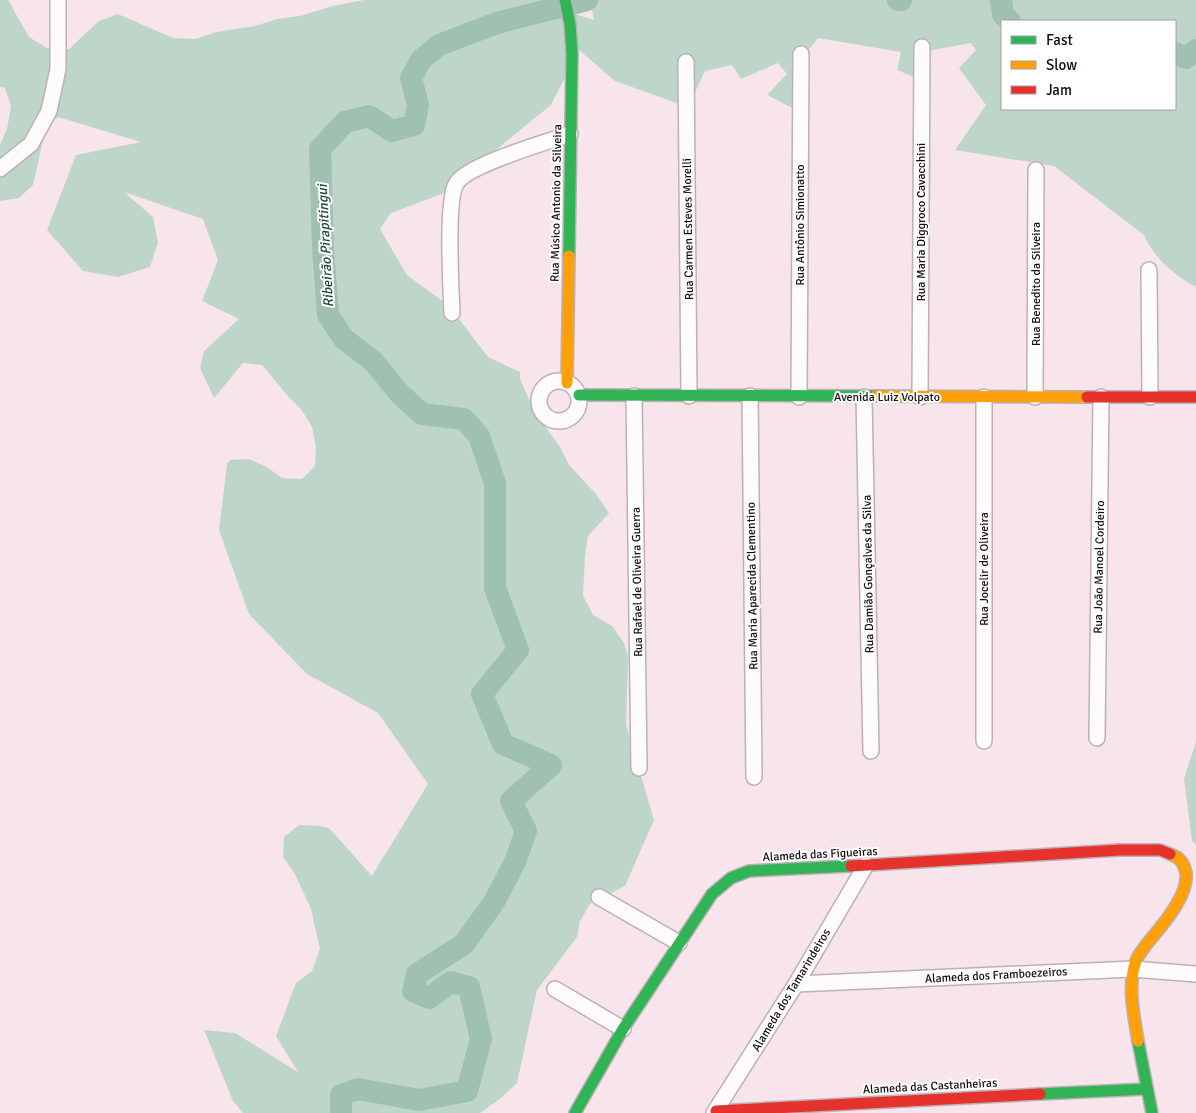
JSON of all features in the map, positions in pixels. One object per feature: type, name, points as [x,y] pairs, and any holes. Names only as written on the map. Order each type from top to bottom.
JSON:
[{"type":"street","points":[[0,169],[31,144],[49,111],[58,69],[58,0]]},
{"type":"street","name":"Rua Músico Antonio da Silveira","points":[[565,0],[570,24],[572,53],[568,383]]},
{"type":"street","name":"Rua Maria Diggroco Cavacchini","points":[[920,397],[922,47]]},
{"type":"street","name":"Rua Antônio Simionatto","points":[[799,396],[801,54]]},
{"type":"street","name":"Rua Carmen Esteves Morelli","points":[[686,62],[690,396]]},
{"type":"street","points":[[452,313],[451,215],[452,192],[456,182],[468,173],[489,163],[570,134]]},
{"type":"street","name":"Rua Benedito da Silveira","points":[[1035,397],[1036,170]]},
{"type":"street","points":[[1149,270],[1150,397]]},
{"type":"street","points":[[552,382],[568,383],[579,395],[579,404],[576,412],[564,421],[550,419],[540,407],[541,392],[552,382]]},
{"type":"street","name":"Avenida Luiz Volpato","points":[[579,395],[1196,397]]},
{"type":"street","name":"Rua Rafael de Oliveira Guerra","points":[[634,396],[639,768]]},
{"type":"street","name":"Rua Maria Aparecida Clementino","points":[[750,396],[754,777]]},
{"type":"street","name":"Rua Damião Gonçalves da Silva","points":[[864,397],[871,751]]},
{"type":"street","name":"Rua Jocelir de Oliveira","points":[[984,397],[984,741]]},
{"type":"street","name":"Rua João Manoel Cordeiro","points":[[1097,738],[1100,397]]},
{"type":"street","name":"Alameda das Figueiras","points":[[574,1113],[623,1029],[712,894],[732,878],[749,871],[1120,850],[1160,850],[1179,857],[1186,869],[1186,884],[1178,901],[1136,959],[1133,969]]},
{"type":"street","name":"Alameda dos Tamarindeiros","points":[[715,1112],[796,984],[866,865]]},
{"type":"street","points":[[599,897],[679,943]]},
{"type":"street","points":[[1133,969],[1131,984],[1139,1052],[1152,1113]]},
{"type":"street","name":"Alameda dos Framboezeiros","points":[[796,984],[1133,969],[1196,974]]},
{"type":"street","points":[[555,989],[623,1029]]},
{"type":"street","name":"Alameda das Castanheiras","points":[[715,1112],[853,1108],[1146,1089]]},
{"type":"green space","points":[[0,0],[8,0],[29,37],[47,48],[69,49],[99,21],[118,14],[173,38],[195,39],[217,32],[255,26],[277,19],[300,16],[333,6],[364,0],[560,0],[562,10],[594,20],[590,0],[1196,0],[1196,287],[1180,277],[1159,258],[1144,235],[1054,166],[955,150],[986,105],[959,68],[976,50],[971,43],[932,50],[918,79],[897,70],[901,52],[818,38],[803,57],[804,114],[767,95],[787,74],[778,63],[741,79],[732,65],[705,71],[688,107],[615,81],[579,50],[551,105],[442,194],[391,213],[380,229],[407,275],[449,306],[488,357],[520,372],[520,379],[538,416],[560,447],[569,465],[596,494],[609,513],[588,536],[583,595],[593,615],[612,626],[624,643],[628,656],[626,725],[654,820],[625,886],[590,904],[580,921],[577,937],[537,990],[517,1083],[500,1099],[480,1113],[243,1113],[233,1101],[204,1030],[235,1033],[298,1072],[276,1036],[296,983],[312,971],[320,949],[311,909],[295,874],[283,857],[284,837],[299,825],[329,828],[372,876],[428,784],[378,713],[307,674],[249,614],[219,530],[227,464],[230,460],[249,459],[267,467],[282,478],[302,479],[315,466],[316,447],[312,427],[301,409],[262,365],[243,363],[214,398],[200,368],[204,351],[239,319],[202,301],[218,260],[203,219],[124,192],[153,217],[158,243],[150,267],[118,277],[83,271],[47,230],[76,155],[141,142],[58,117],[47,122],[33,185],[19,198],[0,201],[0,145],[7,129],[11,106],[5,88],[0,87]]},
{"type":"green space","points":[[1196,741],[1196,845],[1192,841],[1184,779]]},
{"type":"waterway","name":"Ribeirão Pirapitingui","points":[[341,1113],[341,1095],[358,1089],[419,1100],[467,1091],[481,1039],[469,987],[451,982],[429,998],[413,991],[417,974],[464,944],[494,902],[515,862],[526,831],[511,801],[551,765],[503,744],[482,694],[518,650],[495,588],[495,483],[479,436],[464,419],[422,414],[400,394],[373,361],[344,339],[328,315],[323,249],[320,149],[345,122],[369,116],[392,131],[414,125],[418,105],[411,78],[421,60],[439,45],[497,23],[587,0]]},
{"type":"waterway","name":"Ribeirão Pirapitingui","points":[[1001,0],[1003,15],[1009,20]]},
{"type":"waterway","name":"Ribeirão Pirapitingui","points":[[1176,53],[1186,58],[1196,50]]},
{"type":"traffic: fast","points":[[565,0],[570,24],[572,53],[569,256]]},
{"type":"traffic: fast","points":[[579,395],[876,396]]},
{"type":"traffic: fast","points":[[575,1113],[623,1029],[712,894],[731,878],[749,871],[851,866]]},
{"type":"traffic: fast","points":[[1138,1041],[1152,1113]]},
{"type":"traffic: fast","points":[[1040,1094],[1147,1089]]},
{"type":"traffic: slow","points":[[567,383],[569,256]]},
{"type":"traffic: slow","points":[[876,396],[1087,397]]},
{"type":"traffic: slow","points":[[1138,1041],[1133,1011],[1133,970],[1139,955],[1180,899],[1186,878],[1183,863],[1170,854]]},
{"type":"traffic: jam","points":[[1087,397],[1196,397]]},
{"type":"traffic: jam","points":[[851,866],[1120,850],[1160,850],[1170,854]]},
{"type":"traffic: jam","points":[[716,1111],[1040,1094]]}]
